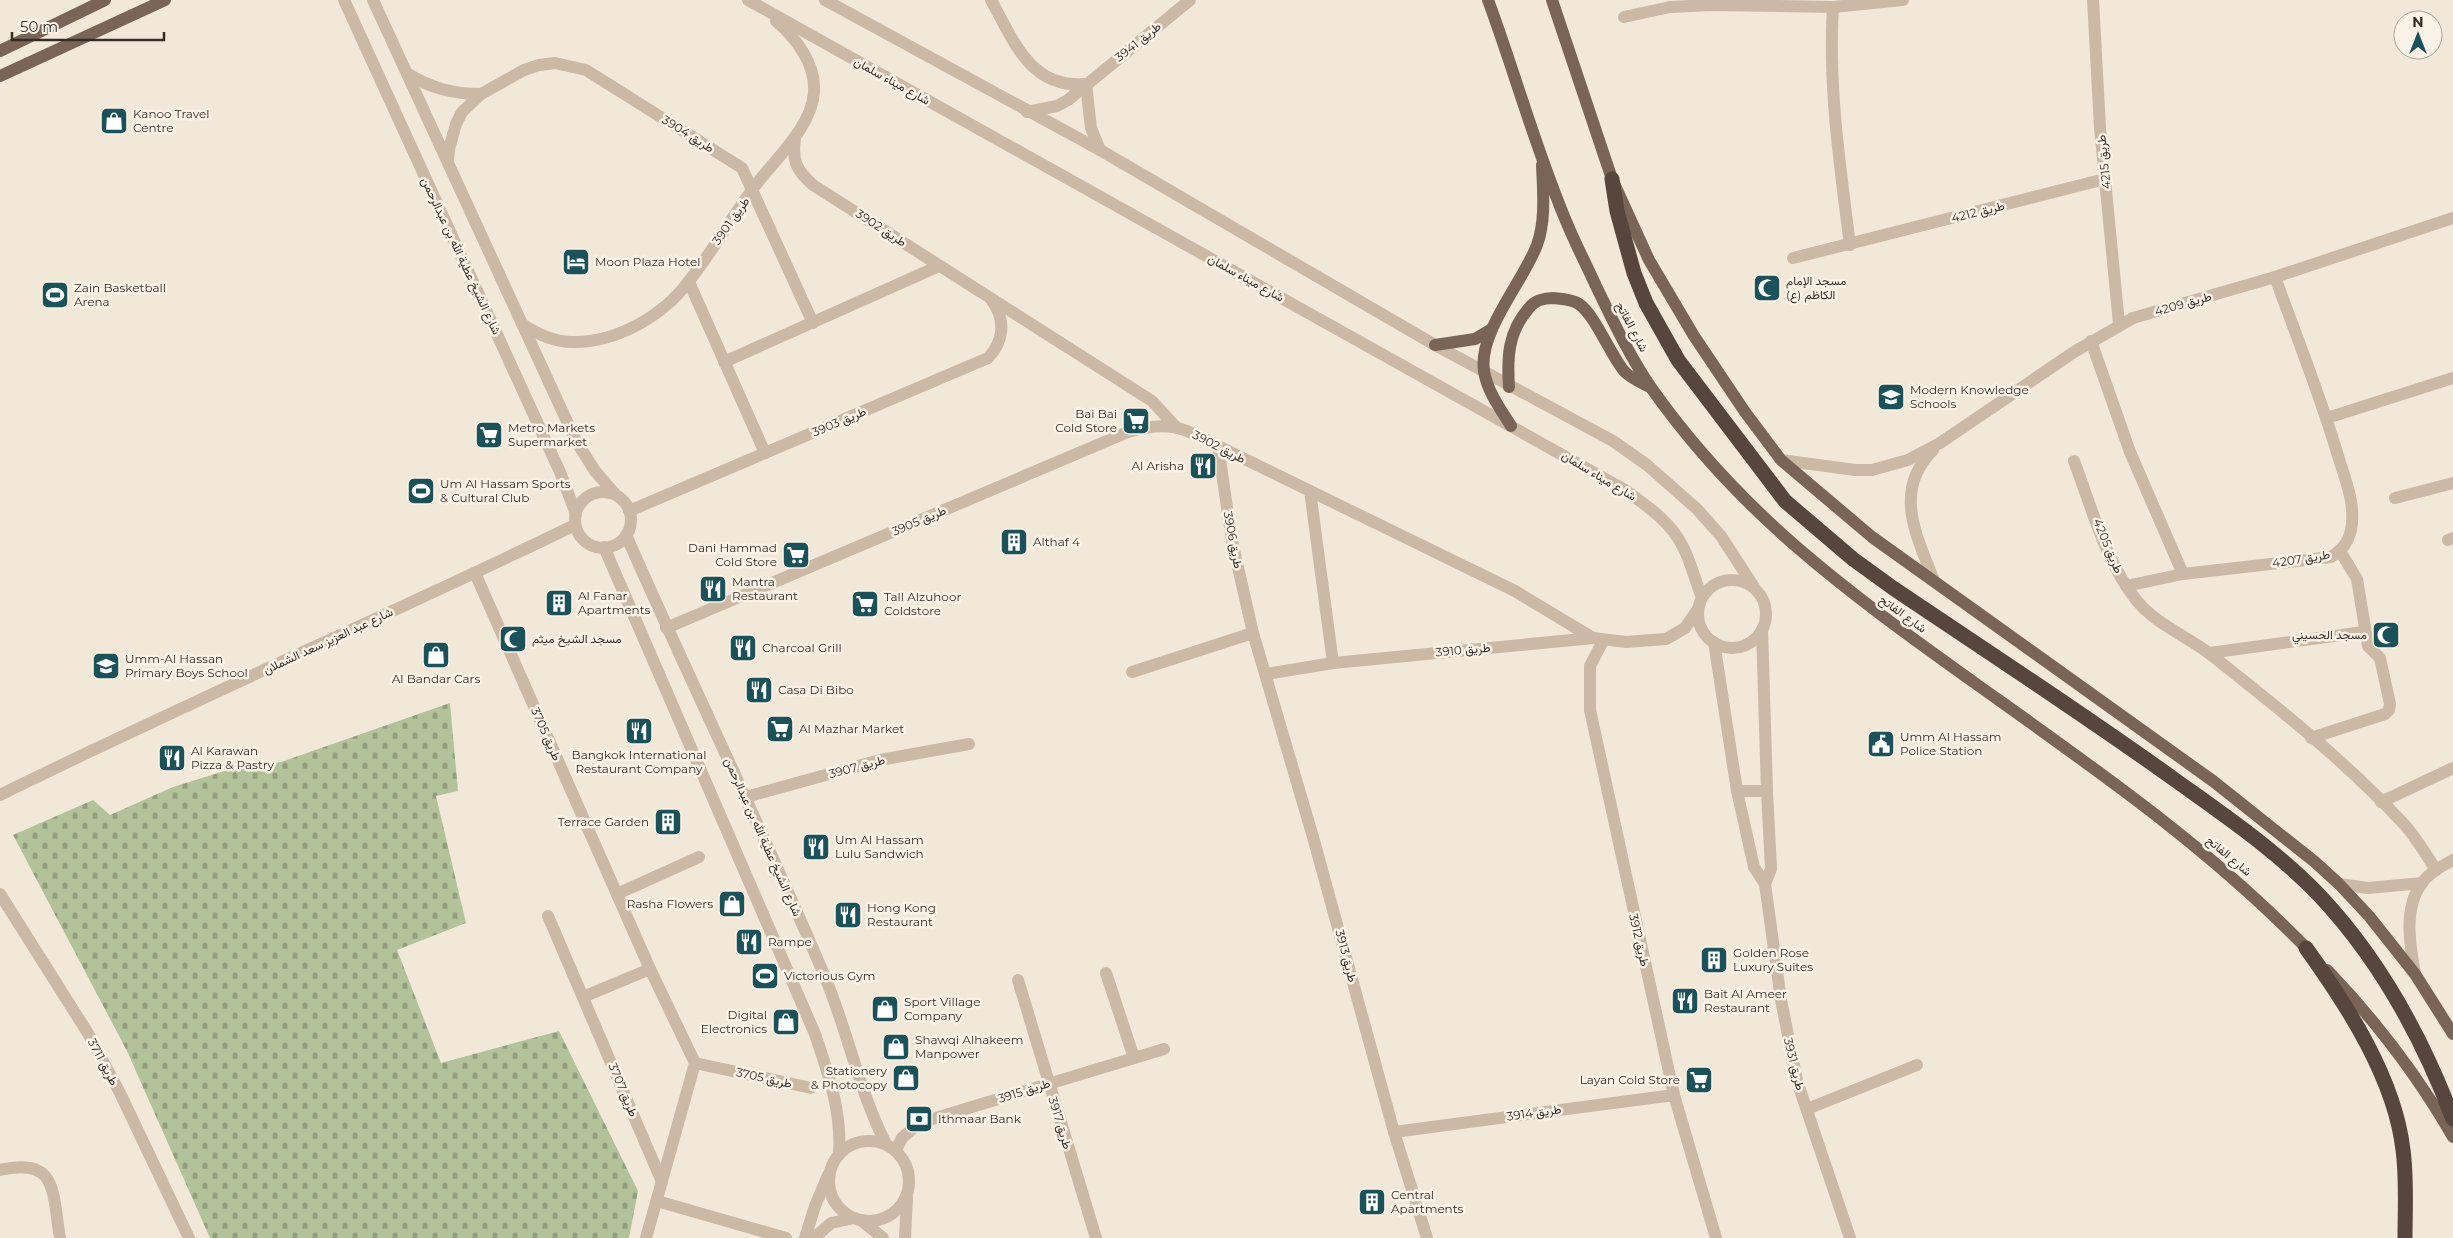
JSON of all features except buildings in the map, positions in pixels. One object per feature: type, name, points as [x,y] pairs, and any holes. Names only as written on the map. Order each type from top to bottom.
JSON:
[{"type":"highway","points":[[1612,179],[1619,219],[1634,273],[1661,332],[1687,373],[1785,501],[1853,559],[1893,588],[2148,761],[2246,832],[2281,860],[2320,896],[2374,964],[2416,1032],[2453,1119]]},
{"type":"highway","points":[[2306,948],[2355,1022],[2377,1063],[2392,1106],[2403,1149],[2405,1238]]},
{"type":"main road","points":[[0,50],[105,0]]},
{"type":"main road","points":[[0,76],[166,0]]},
{"type":"main road","name":"شارع الفاتح","points":[[1488,0],[1565,219],[1628,351],[1652,388],[1705,457],[1768,523],[1860,600],[2159,817],[2220,866],[2306,948],[2355,999],[2387,1038],[2428,1094],[2453,1137]]},
{"type":"main road","points":[[1552,0],[1612,179],[1629,220],[1670,299],[1745,412],[1781,460],[1872,537],[2213,781],[2266,822],[2339,884],[2369,916],[2415,974],[2453,1034]]},
{"type":"main road","points":[[1512,426],[1493,398],[1484,372],[1484,357],[1492,329],[1537,245],[1543,210],[1542,153]]},
{"type":"main road","points":[[1509,387],[1508,358],[1510,341],[1520,318],[1532,304],[1546,298],[1563,299],[1579,304],[1589,316],[1626,373],[1652,388]]},
{"type":"main road","points":[[1435,346],[1475,339],[1492,329]]},
{"type":"street","name":"شارع الشيخ عطية الله بن عبدالرحمن","points":[[344,0],[560,472],[576,519]]},
{"type":"street","points":[[374,0],[584,456],[615,494],[624,501],[629,511],[631,520],[626,535],[614,545],[604,548],[593,545],[583,539],[576,519],[581,503],[590,495],[603,492],[615,494]]},
{"type":"street","points":[[825,0],[1100,150],[1435,346],[1613,441],[1647,465],[1697,509],[1715,529],[1761,596],[1766,618],[1756,638],[1736,647],[1724,647],[1714,642],[1703,632],[1700,624],[1700,603],[1716,584],[1726,580],[1745,582],[1754,588]]},
{"type":"street","points":[[991,0],[1025,58],[1035,70],[1056,82],[1069,86],[1086,84],[1091,128],[1100,150]]},
{"type":"street","name":"طريق 3941","points":[[1028,112],[1057,106],[1068,100],[1190,0]]},
{"type":"street","points":[[1624,17],[1670,7],[1790,3],[1833,6],[1903,0]]},
{"type":"street","name":"طريق 4215","points":[[2093,0],[2100,128],[2119,324]]},
{"type":"street","name":"طريق 3901","points":[[522,324],[538,334],[554,340],[571,342],[599,339],[624,331],[648,318],[670,302],[689,282],[753,189],[795,138],[812,105],[814,90],[812,74],[797,42],[752,2]]},
{"type":"street","name":"شارع ميناء سلمان","points":[[752,2],[1625,490],[1653,510],[1672,530],[1683,546],[1700,603]]},
{"type":"street","points":[[1833,6],[1831,44],[1839,163],[1850,245]]},
{"type":"street","name":"طريق 3904","points":[[448,161],[449,148],[456,124],[462,112],[481,94],[524,70],[539,65],[555,63],[586,70],[742,168],[813,323]]},
{"type":"street","points":[[408,74],[435,88],[465,94],[481,94]]},
{"type":"street","name":"طريق 3902","points":[[795,138],[795,161],[801,174],[813,185],[1152,401],[1175,426],[1196,434],[1515,590],[1598,639],[1626,642],[1666,639],[1686,628],[1700,603]]},
{"type":"street","name":"طريق 4212","points":[[1793,258],[2106,179]]},
{"type":"street","name":"طريق 4209","points":[[1781,460],[1835,469],[1872,470],[1908,460],[1940,443],[2119,324],[2133,318],[2275,278],[2453,218]]},
{"type":"street","points":[[724,362],[939,266]]},
{"type":"street","name":"طريق 4207","points":[[2126,586],[2183,574],[2319,559],[2340,551],[2348,541],[2351,529],[2351,505],[2327,418],[2275,278]]},
{"type":"street","points":[[689,282],[764,453]]},
{"type":"street","name":"طريق 3903","points":[[629,511],[988,358],[997,346],[1002,326],[998,308],[991,299]]},
{"type":"street","points":[[2091,341],[2130,452],[2183,574]]},
{"type":"street","points":[[2327,418],[2453,378]]},
{"type":"street","name":"طريق 3905","points":[[666,628],[1128,432],[1149,426],[1175,426]]},
{"type":"street","name":"طريق 4209","points":[[1934,582],[1912,520],[1910,488],[1918,469],[1940,443]]},
{"type":"street","name":"طريق 3906","points":[[1218,446],[1232,541],[1253,633],[1266,674]]},
{"type":"street","name":"طريق 4205","points":[[2074,461],[2108,552],[2126,586],[2139,603],[2153,616],[2209,653],[2311,738],[2402,821],[2436,870]]},
{"type":"street","points":[[2394,498],[2453,483]]},
{"type":"street","points":[[1310,491],[1333,662]]},
{"type":"street","name":"شارع عبد العزيز سعد الشملان","points":[[0,795],[98,746],[475,573],[576,519]]},
{"type":"street","name":"شارع الشيخ عطية الله بن عبدالرحمن","points":[[626,535],[666,628],[746,797],[825,979],[870,1110],[891,1147]]},
{"type":"street","points":[[604,548],[812,1026],[836,1106],[839,1153],[815,1206],[805,1238]]},
{"type":"street","points":[[2311,738],[2384,714],[2389,710],[2390,704],[2380,658],[2368,646],[2364,632],[2357,579],[2340,551]]},
{"type":"street","name":"طريق 3705","points":[[475,573],[650,968],[695,1063],[811,1088]]},
{"type":"street","name":"طريق 3931","points":[[1762,629],[1771,869],[1765,884]]},
{"type":"street","points":[[2209,653],[2364,632]]},
{"type":"street","points":[[1132,672],[1253,633]]},
{"type":"street","name":"طريق 3910","points":[[1266,674],[1333,662],[1598,639]]},
{"type":"street","name":"طريق 3912","points":[[1598,639],[1590,666],[1590,710],[1674,1095],[1716,1238]]},
{"type":"street","name":"طريق 3931","points":[[1714,642],[1736,791],[1754,866],[1765,884],[1788,1038],[1807,1109],[1850,1238]]},
{"type":"street","name":"طريق 3913","points":[[1266,674],[1316,846],[1394,1132],[1427,1238]]},
{"type":"street","name":"طريق 3907","points":[[746,797],[880,760],[969,744]]},
{"type":"street","points":[[2381,802],[2453,768]]},
{"type":"street","points":[[1736,791],[1767,791]]},
{"type":"street","points":[[617,894],[699,857]]},
{"type":"street","points":[[2415,974],[2409,932],[2413,905],[2422,883],[2436,870],[2453,860]]},
{"type":"street","points":[[2339,884],[2368,888],[2422,883]]},
{"type":"street","name":"طريق 3711","points":[[0,894],[89,1035],[120,1093],[189,1238]]},
{"type":"street","name":"طريق 3707","points":[[548,916],[662,1182]]},
{"type":"street","points":[[583,998],[650,968]]},
{"type":"street","points":[[1106,973],[1134,1058]]},
{"type":"street","name":"طريق 3917","points":[[1018,980],[1096,1238]]},
{"type":"street","name":"طريق 3915","points":[[891,1147],[919,1123],[1164,1049]]},
{"type":"street","points":[[646,1238],[695,1063]]},
{"type":"street","points":[[1807,1109],[1917,1065]]},
{"type":"street","name":"طريق 3914","points":[[1394,1132],[1674,1095]]},
{"type":"street","points":[[839,1153],[856,1142],[871,1140],[891,1147],[907,1166],[909,1186],[905,1238]]},
{"type":"street","points":[[0,1170],[28,1166],[37,1168],[49,1179],[60,1238]]},
{"type":"street","points":[[830,1171],[830,1190],[838,1207],[883,1238]]},
{"type":"street","points":[[814,1238],[831,1223],[858,1219],[880,1220],[889,1216],[896,1211],[907,1196]]},
{"type":"street","points":[[657,1202],[786,1238]]},
{"type":"green space","points":[[450,703],[458,791],[436,796],[466,923],[397,950],[441,1063],[559,1031],[638,1191],[629,1238],[210,1238],[127,1051],[13,835],[93,800],[110,815],[173,787],[234,768],[281,762]]},
{"type":"place","name":"Kanoo Travel Centre","points":[[114,121]]},
{"type":"place","name":"Moon Plaza Hotel","points":[[576,262]]},
{"type":"place","name":"مسجد الإمام الكاظم (ع)","points":[[1767,288]]},
{"type":"place","name":"Zain Basketball Arena","points":[[55,295]]},
{"type":"place","name":"Modern Knowledge Schools","points":[[1891,397]]},
{"type":"place","name":"Bai Bai Cold Store","points":[[1136,421]]},
{"type":"place","name":"Metro Markets Supermarket","points":[[489,435]]},
{"type":"place","name":"Al Arisha","points":[[1203,466]]},
{"type":"place","name":"Um Al Hassam Sports & Cultural Club","points":[[421,491]]},
{"type":"place","name":"Althaf 4","points":[[1014,542]]},
{"type":"place","name":"Dani Hammad Cold Store","points":[[796,555]]},
{"type":"place","name":"Mantra Restaurant","points":[[713,589]]},
{"type":"place","name":"Al Fanar Apartments","points":[[559,603]]},
{"type":"place","name":"Tall Alzuhoor Coldstore","points":[[865,604]]},
{"type":"place","name":"مسجد الحسيني","points":[[2386,635]]},
{"type":"place","name":"مسجد الشيخ ميثم","points":[[513,639]]},
{"type":"place","name":"Charcoal Grill","points":[[743,648]]},
{"type":"place","name":"Al Bandar Cars","points":[[436,655]]},
{"type":"place","name":"Umm-Al Hassan Primary Boys School","points":[[106,666]]},
{"type":"place","name":"Casa Di Bibo","points":[[759,690]]},
{"type":"place","name":"Al Mazhar Market","points":[[780,729]]},
{"type":"place","name":"Bangkok International Restaurant Company","points":[[639,731]]},
{"type":"place","name":"Umm Al Hassam Police Station","points":[[1881,744]]},
{"type":"place","name":"Al Karawan Pizza & Pastry","points":[[172,758]]},
{"type":"place","name":"Terrace Garden","points":[[668,822]]},
{"type":"place","name":"Um Al Hassam Lulu Sandwich","points":[[816,847]]},
{"type":"place","name":"Rasha Flowers","points":[[732,904]]},
{"type":"place","name":"Hong Kong Restaurant","points":[[848,915]]},
{"type":"place","name":"Rampe","points":[[749,942]]},
{"type":"place","name":"Golden Rose Luxury Suites","points":[[1714,960]]},
{"type":"place","name":"Victorious Gym","points":[[765,976]]},
{"type":"place","name":"Bait Al Ameer Restaurant","points":[[1685,1001]]},
{"type":"place","name":"Sport Village Company","points":[[885,1009]]},
{"type":"place","name":"Digital Electronics","points":[[786,1022]]},
{"type":"place","name":"Shawqi Alhakeem Manpower","points":[[896,1047]]},
{"type":"place","name":"Stationery & Photocopy","points":[[906,1078]]},
{"type":"place","name":"Layan Cold Store","points":[[1699,1080]]},
{"type":"place","name":"Ithmaar Bank","points":[[919,1119]]},
{"type":"place","name":"Central Apartments","points":[[1372,1202]]}]
